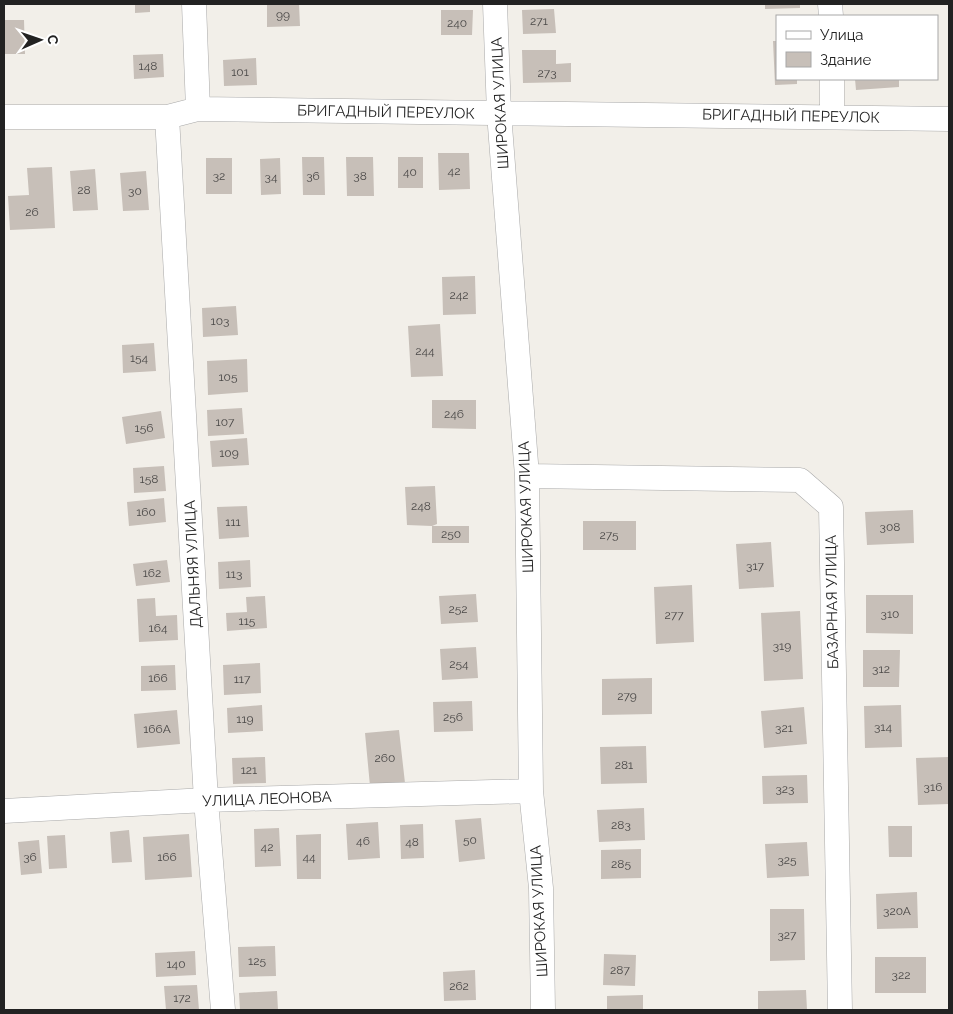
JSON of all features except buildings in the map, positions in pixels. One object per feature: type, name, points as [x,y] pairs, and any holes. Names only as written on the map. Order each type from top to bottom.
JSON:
[{"type":"street","points":[[194,4],[198,109]]},
{"type":"street","name":"ШИРОКАЯ УЛИЦА","points":[[495,4],[499,113],[527,476],[531,791],[541,888],[543,1010]]},
{"type":"street","points":[[832,80],[832,116]]},
{"type":"street","name":"БРИГАДНЫЙ ПЕРЕУЛОК","points":[[4,117],[168,117],[198,109],[949,119]]},
{"type":"street","name":"ДАЛЬНЯЯ УЛИЦА","points":[[168,117],[206,800],[223,1010]]},
{"type":"street","name":"БАЗАРНАЯ УЛИЦА","points":[[527,476],[800,480],[830,507],[840,1010]]},
{"type":"street","name":"УЛИЦА ЛЕОНОВА","points":[[4,811],[206,800],[531,791]]}]
